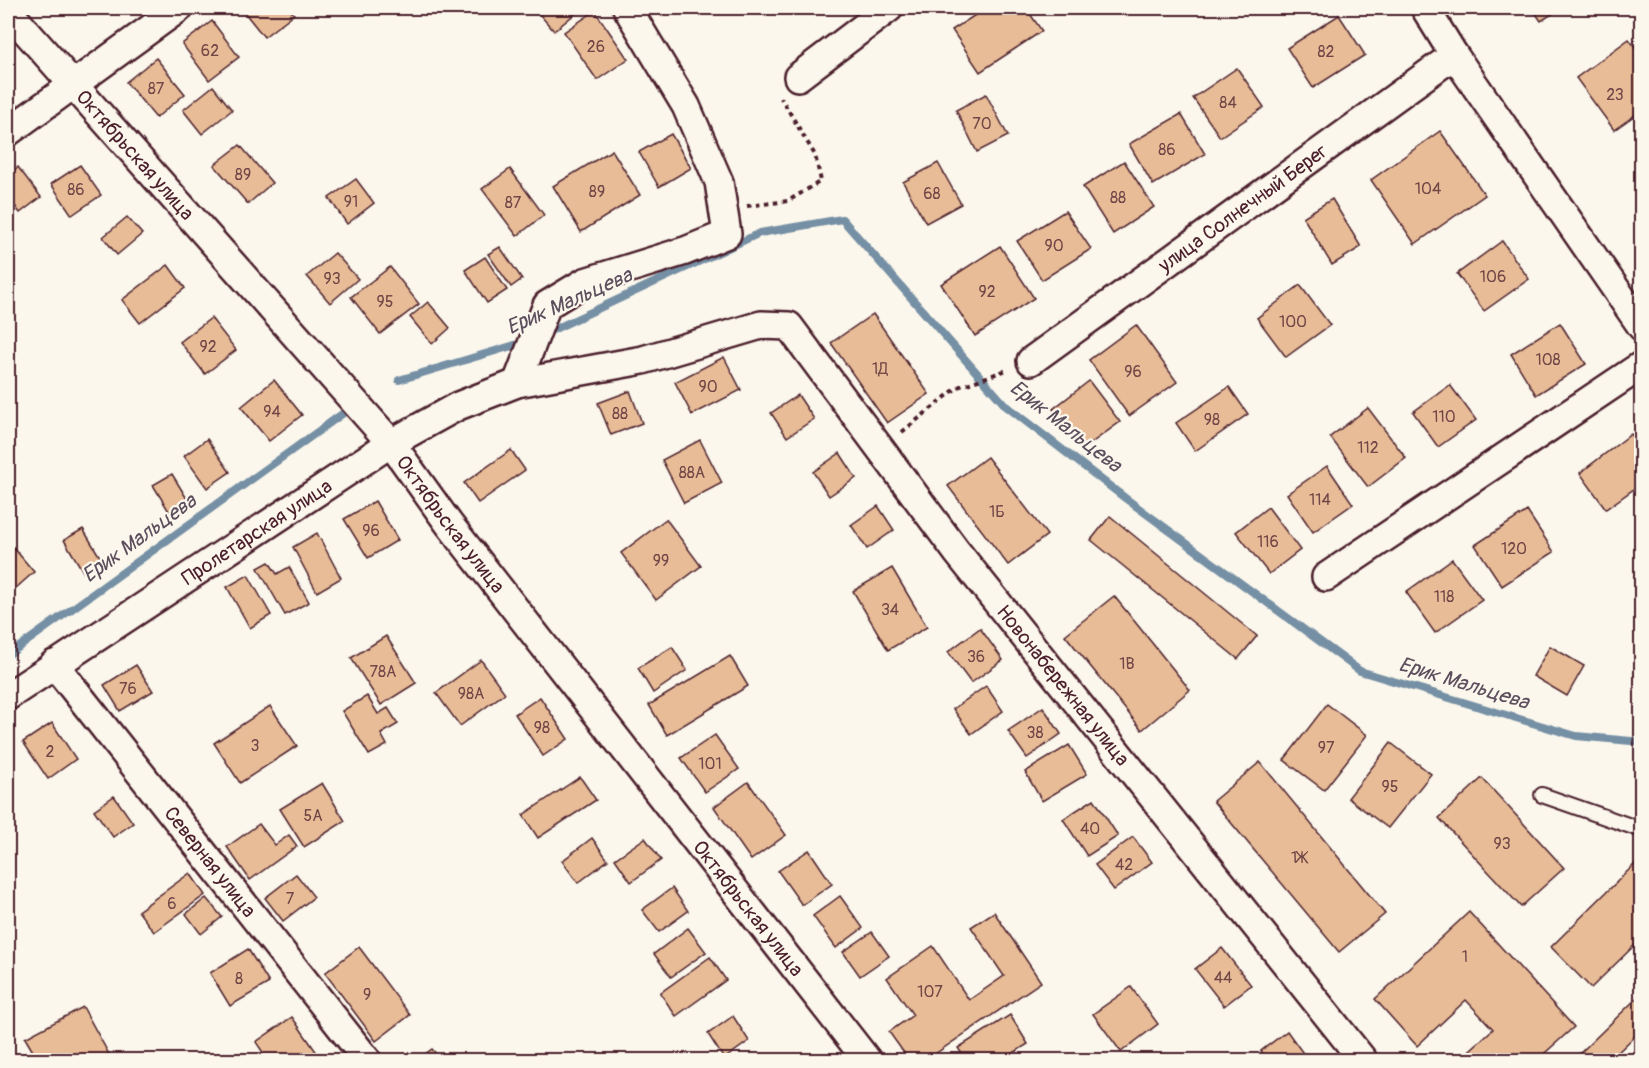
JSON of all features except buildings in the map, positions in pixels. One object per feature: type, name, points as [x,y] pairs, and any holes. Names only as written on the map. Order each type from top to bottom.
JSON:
[{"type":"street","points":[[8,132],[179,8]]},
{"type":"street","points":[[517,383],[547,305],[585,282],[685,251],[725,221],[719,182],[686,106],[627,8]]},
{"type":"street","points":[[798,77],[889,8]]},
{"type":"street","points":[[1425,8],[1454,55],[1641,327]]},
{"type":"street","name":"Октябрьская улица","points":[[8,11],[391,442],[449,524],[867,1060]]},
{"type":"street","name":"улица Солнечный Берег","points":[[1031,361],[1454,55]]},
{"type":"street","name":"Пролетарская улица","points":[[8,696],[391,442],[458,406],[517,383],[643,360],[761,325]]},
{"type":"street","name":"Новонабережная улица","points":[[761,325],[789,326],[964,562],[1363,1060]]},
{"type":"street","points":[[1326,577],[1641,365]]},
{"type":"street","name":"Северная улица","points":[[54,664],[367,1060]]},
{"type":"lane","points":[[1542,795],[1641,830]]},
{"type":"path","points":[[725,221],[788,201],[821,181],[815,154],[777,92],[798,77]]},
{"type":"path","points":[[880,450],[958,387],[1000,372]]},
{"type":"waterway","name":"Ерик Мальцева","points":[[542,335],[760,233],[842,219],[1006,406],[1125,498],[1360,671],[1576,736],[1642,742]]},
{"type":"waterway","name":"Ерик Мальцева","points":[[399,380],[528,341]]},
{"type":"waterway","name":"Ерик Мальцева","points":[[8,655],[349,409]]}]
